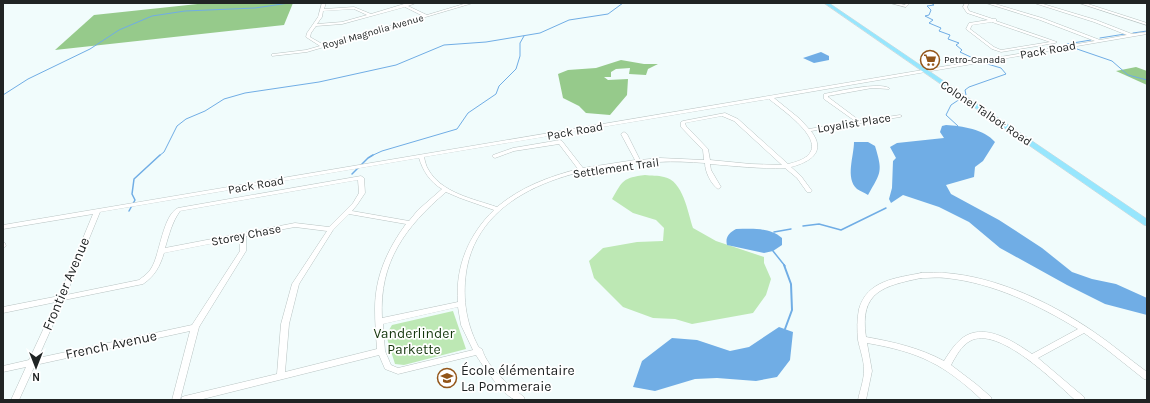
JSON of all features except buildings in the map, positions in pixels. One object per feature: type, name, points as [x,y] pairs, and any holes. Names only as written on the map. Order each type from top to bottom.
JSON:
[{"type":"main road","name":"Colonel Talbot Road","points":[[826,3],[1147,223]]},
{"type":"street","points":[[323,46],[308,37],[309,33],[316,24],[324,3]]},
{"type":"street","points":[[398,3],[427,16]]},
{"type":"street","points":[[316,24],[342,23],[414,3]]},
{"type":"street","name":"Royal Magnolia Avenue","points":[[274,56],[306,51],[471,3]]},
{"type":"street","points":[[892,3],[906,6],[908,3]]},
{"type":"street","points":[[967,3],[965,7],[968,12],[995,20],[1055,42],[1002,51],[993,48],[968,29],[970,24],[995,20]]},
{"type":"street","points":[[988,3],[1041,19],[1101,41]]},
{"type":"street","points":[[1036,3],[1095,21],[1132,36]]},
{"type":"street","points":[[1081,3],[1147,24]]},
{"type":"street","points":[[322,10],[354,8],[370,15]]},
{"type":"street","name":"Pack Road","points":[[3,227],[1147,33]]},
{"type":"street","points":[[858,121],[826,98],[826,95],[872,87],[887,88]]},
{"type":"street","name":"Settlement Trail","points":[[521,400],[502,384],[479,351],[465,326],[460,295],[466,256],[476,233],[497,209],[512,198],[533,186],[582,170],[639,162],[708,162],[767,168],[786,166],[804,160],[814,152],[815,145],[812,135],[770,97]]},
{"type":"street","points":[[718,187],[708,170],[706,150],[683,126],[684,122],[723,114],[736,120],[799,177],[809,191]]},
{"type":"street","name":"Loyalist Place","points":[[808,130],[858,121],[900,116]]},
{"type":"street","points":[[624,134],[639,162]]},
{"type":"street","points":[[495,156],[513,150],[560,142],[582,170]]},
{"type":"street","points":[[421,157],[423,168],[427,174],[444,190],[497,209]]},
{"type":"street","points":[[3,310],[141,282],[152,274],[172,216],[178,210],[360,178],[362,194],[332,228],[296,284],[285,324],[281,375]]},
{"type":"street","points":[[444,190],[427,204],[409,223],[388,256],[379,295],[381,351],[388,367],[398,371],[479,351]]},
{"type":"street","name":"Frontier Avenue","points":[[15,400],[30,363],[61,299],[96,212]]},
{"type":"street","points":[[347,212],[409,223]]},
{"type":"street","name":"Storey Chase","points":[[161,251],[295,225],[332,228]]},
{"type":"street","points":[[176,400],[195,327],[243,251],[243,236]]},
{"type":"street","points":[[862,400],[868,369],[860,324],[862,309],[869,296],[882,286],[905,278],[925,275],[979,281],[1010,291],[1084,329],[1147,377]]},
{"type":"street","points":[[379,322],[461,304]]},
{"type":"street","name":"French Avenue","points":[[3,368],[195,327]]},
{"type":"street","points":[[1032,358],[1084,329]]},
{"type":"street","points":[[946,365],[961,342],[971,336],[994,336],[1032,358],[1081,400]]},
{"type":"street","points":[[862,339],[891,343],[924,353],[946,365],[971,383],[988,400]]},
{"type":"street","points":[[184,400],[381,351]]},
{"type":"green space","points":[[207,3],[293,3],[284,25],[55,50],[94,15]]},
{"type":"green space","points":[[621,60],[644,64],[658,64],[648,69],[646,75],[629,74],[630,68],[616,69],[611,72],[611,77],[604,77],[608,80],[628,79],[627,95],[610,115],[586,113],[579,106],[563,98],[558,74],[568,70],[596,68]]},
{"type":"green space","points":[[1136,67],[1147,71],[1147,85],[1116,71]]},
{"type":"green space","points":[[645,175],[664,177],[670,179],[676,184],[684,198],[693,228],[716,241],[764,257],[764,263],[771,279],[766,295],[753,313],[692,324],[675,319],[653,318],[623,307],[594,278],[589,261],[603,248],[637,242],[663,241],[664,228],[656,220],[633,213],[612,199],[624,181],[632,177]]},
{"type":"green space","name":"Vanderlinder Parkette","points":[[453,311],[466,349],[404,365],[395,364],[386,335],[392,325]]},
{"type":"water","points":[[821,52],[829,56],[829,60],[814,63],[803,58]]},
{"type":"water","points":[[942,126],[966,127],[979,131],[995,142],[983,161],[975,167],[974,177],[946,185],[951,194],[999,220],[1042,248],[1072,272],[1092,279],[1116,284],[1147,298],[1147,315],[1105,304],[1067,285],[1000,248],[969,222],[939,207],[903,195],[891,203],[889,199],[892,188],[893,161],[896,158],[890,147],[897,143],[944,138],[940,132]]},
{"type":"water","points":[[854,142],[868,142],[875,146],[878,155],[880,167],[878,176],[868,195],[857,189],[851,179]]},
{"type":"water","points":[[736,229],[760,229],[772,232],[782,238],[782,245],[773,251],[764,253],[727,245],[728,236]]},
{"type":"water","points":[[779,327],[793,332],[790,360],[777,377],[756,381],[717,378],[695,379],[655,391],[633,387],[642,361],[672,338],[697,340],[730,351],[749,347]]},
{"type":"waterway","points":[[3,95],[28,79],[90,49],[119,30],[152,16],[185,11],[255,8],[289,3]]},
{"type":"waterway","points":[[159,156],[164,152],[177,126],[186,119],[205,111],[224,99],[245,93],[319,82],[396,65],[444,45],[486,42],[540,33],[569,20],[608,14],[623,3]]},
{"type":"waterway","points":[[931,3],[934,5],[927,6],[931,10],[929,15],[925,16],[933,20],[929,23],[941,28],[939,31],[950,35],[948,39],[959,43],[956,45],[962,50],[960,52],[975,59]]},
{"type":"waterway","points":[[1133,33],[1147,31]]},
{"type":"waterway","points":[[1100,38],[1125,34]]},
{"type":"waterway","points":[[372,155],[382,151],[457,129],[468,113],[496,94],[499,86],[516,69],[520,56],[520,43],[524,36]]},
{"type":"waterway","points":[[1067,44],[1091,40]]},
{"type":"waterway","points":[[1077,49],[1112,61],[1128,75],[1147,80]]},
{"type":"waterway","points":[[958,126],[946,115],[951,105],[966,95],[965,90],[969,87],[1006,74],[1001,68],[984,63]]},
{"type":"waterway","points":[[129,211],[135,200],[132,194],[134,179],[160,155]]},
{"type":"waterway","points":[[352,174],[372,155]]},
{"type":"waterway","points":[[803,226],[819,224],[841,230],[886,208]]},
{"type":"waterway","points":[[774,232],[791,229]]},
{"type":"waterway","points":[[773,251],[785,266]]},
{"type":"waterway","points":[[784,265],[791,284],[792,310],[785,329]]},
{"type":"place","name":"Petro-Canada","points":[[930,60]]},
{"type":"place","name":"École élémentaire La Pommeraie","points":[[447,378]]}]
